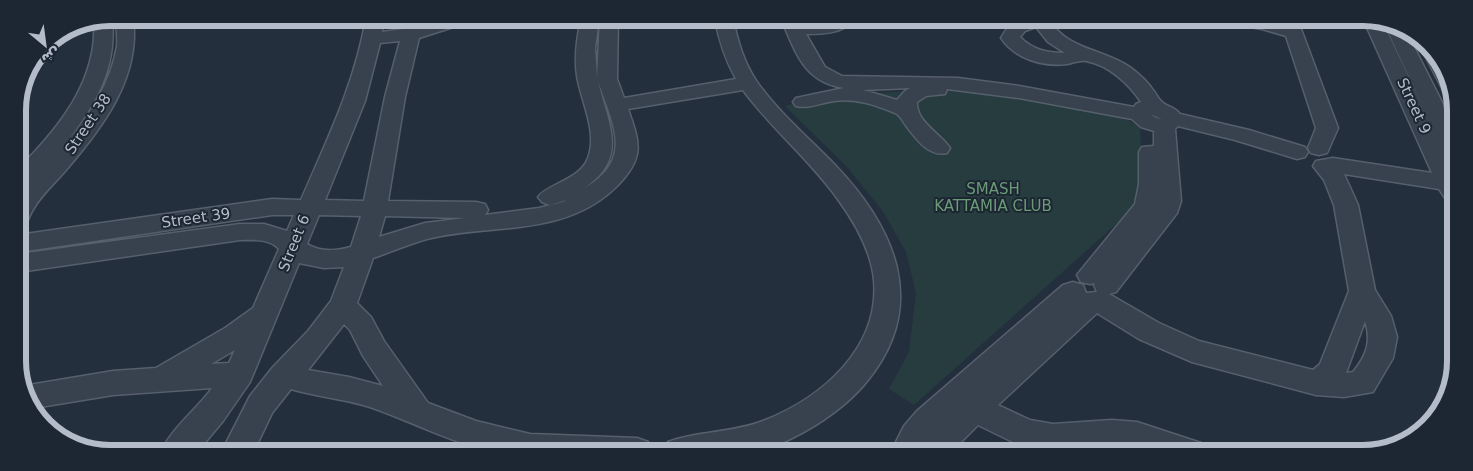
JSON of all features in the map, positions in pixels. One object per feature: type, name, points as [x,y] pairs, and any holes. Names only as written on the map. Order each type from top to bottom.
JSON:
[{"type":"street","name":"Street 38","points":[[26,202],[74,148],[104,103],[122,64],[126,38],[125,26]]},
{"type":"street","points":[[241,445],[261,405],[284,375],[318,339],[343,305],[362,253],[375,208],[395,97],[414,26],[374,28]]},
{"type":"street","name":"Street 39","points":[[26,256],[272,207],[488,209],[533,202],[559,194],[586,177],[599,162],[602,149],[600,127],[587,76],[586,52],[589,26]]},
{"type":"street","name":"Street 39","points":[[26,256],[240,232],[264,232],[283,238],[293,248],[307,256],[324,259],[344,258],[425,231],[539,216],[571,207],[598,190],[616,173],[626,159],[627,136],[607,79],[609,26]]},
{"type":"street","points":[[725,26],[727,42],[732,55],[747,83],[802,146],[829,172],[856,209],[879,252],[887,279],[887,308],[879,338],[862,367],[836,394],[802,418],[761,437],[730,445]]},
{"type":"street","points":[[794,26],[814,67],[822,74],[834,80],[849,83],[949,87],[1024,105]]},
{"type":"street","points":[[1019,26],[1013,31],[1010,38],[1016,46],[1027,53],[1042,58],[1070,58],[1086,54]]},
{"type":"street","points":[[937,445],[946,434],[975,409],[1093,291],[1165,213],[1169,195],[1156,118],[1143,89],[1132,78],[1104,60],[1058,42],[1049,35],[1044,26]]},
{"type":"street","points":[[1093,291],[1149,331],[1192,351],[1316,383],[1344,385],[1362,382],[1373,370],[1385,337],[1380,319],[1362,291],[1342,191],[1326,158],[1327,128],[1291,26]]},
{"type":"street","name":"Street 38","points":[[26,173],[63,133],[82,104],[103,53],[103,27]]},
{"type":"street","name":"Street 9","points":[[1376,27],[1447,180]]},
{"type":"street","name":"Street 6","points":[[182,445],[212,412],[239,374],[354,100],[374,28]]},
{"type":"street","name":"Street 9","points":[[1399,35],[1447,132]]},
{"type":"street","points":[[1391,58],[1413,61]]},
{"type":"street","points":[[616,105],[747,83]]},
{"type":"street","points":[[940,148],[910,119],[906,104],[909,97],[919,91],[974,85],[1241,135],[1297,152],[1304,146],[1326,158],[1447,182]]},
{"type":"street","points":[[803,102],[836,94],[853,93],[874,97],[907,111]]},
{"type":"street","points":[[911,445],[915,436],[928,420],[1093,291]]},
{"type":"street","points":[[1316,383],[1327,377],[1333,369],[1362,291]]},
{"type":"street","points":[[343,305],[361,324],[373,348],[417,412]]},
{"type":"street","points":[[163,379],[235,336],[263,314]]},
{"type":"street","points":[[35,397],[113,383],[239,374]]},
{"type":"street","points":[[284,375],[314,384],[349,389],[474,434],[518,445]]},
{"type":"street","points":[[975,409],[1026,433],[1053,438],[1112,434],[1136,436],[1165,445]]},
{"type":"green space","name":"SMASH KATTAMIA CLUB","points":[[845,90],[876,93],[927,90],[971,91],[1107,113],[1140,125],[1143,200],[914,405],[889,389],[909,352],[916,293],[906,252],[884,213],[847,167],[785,106]]}]
